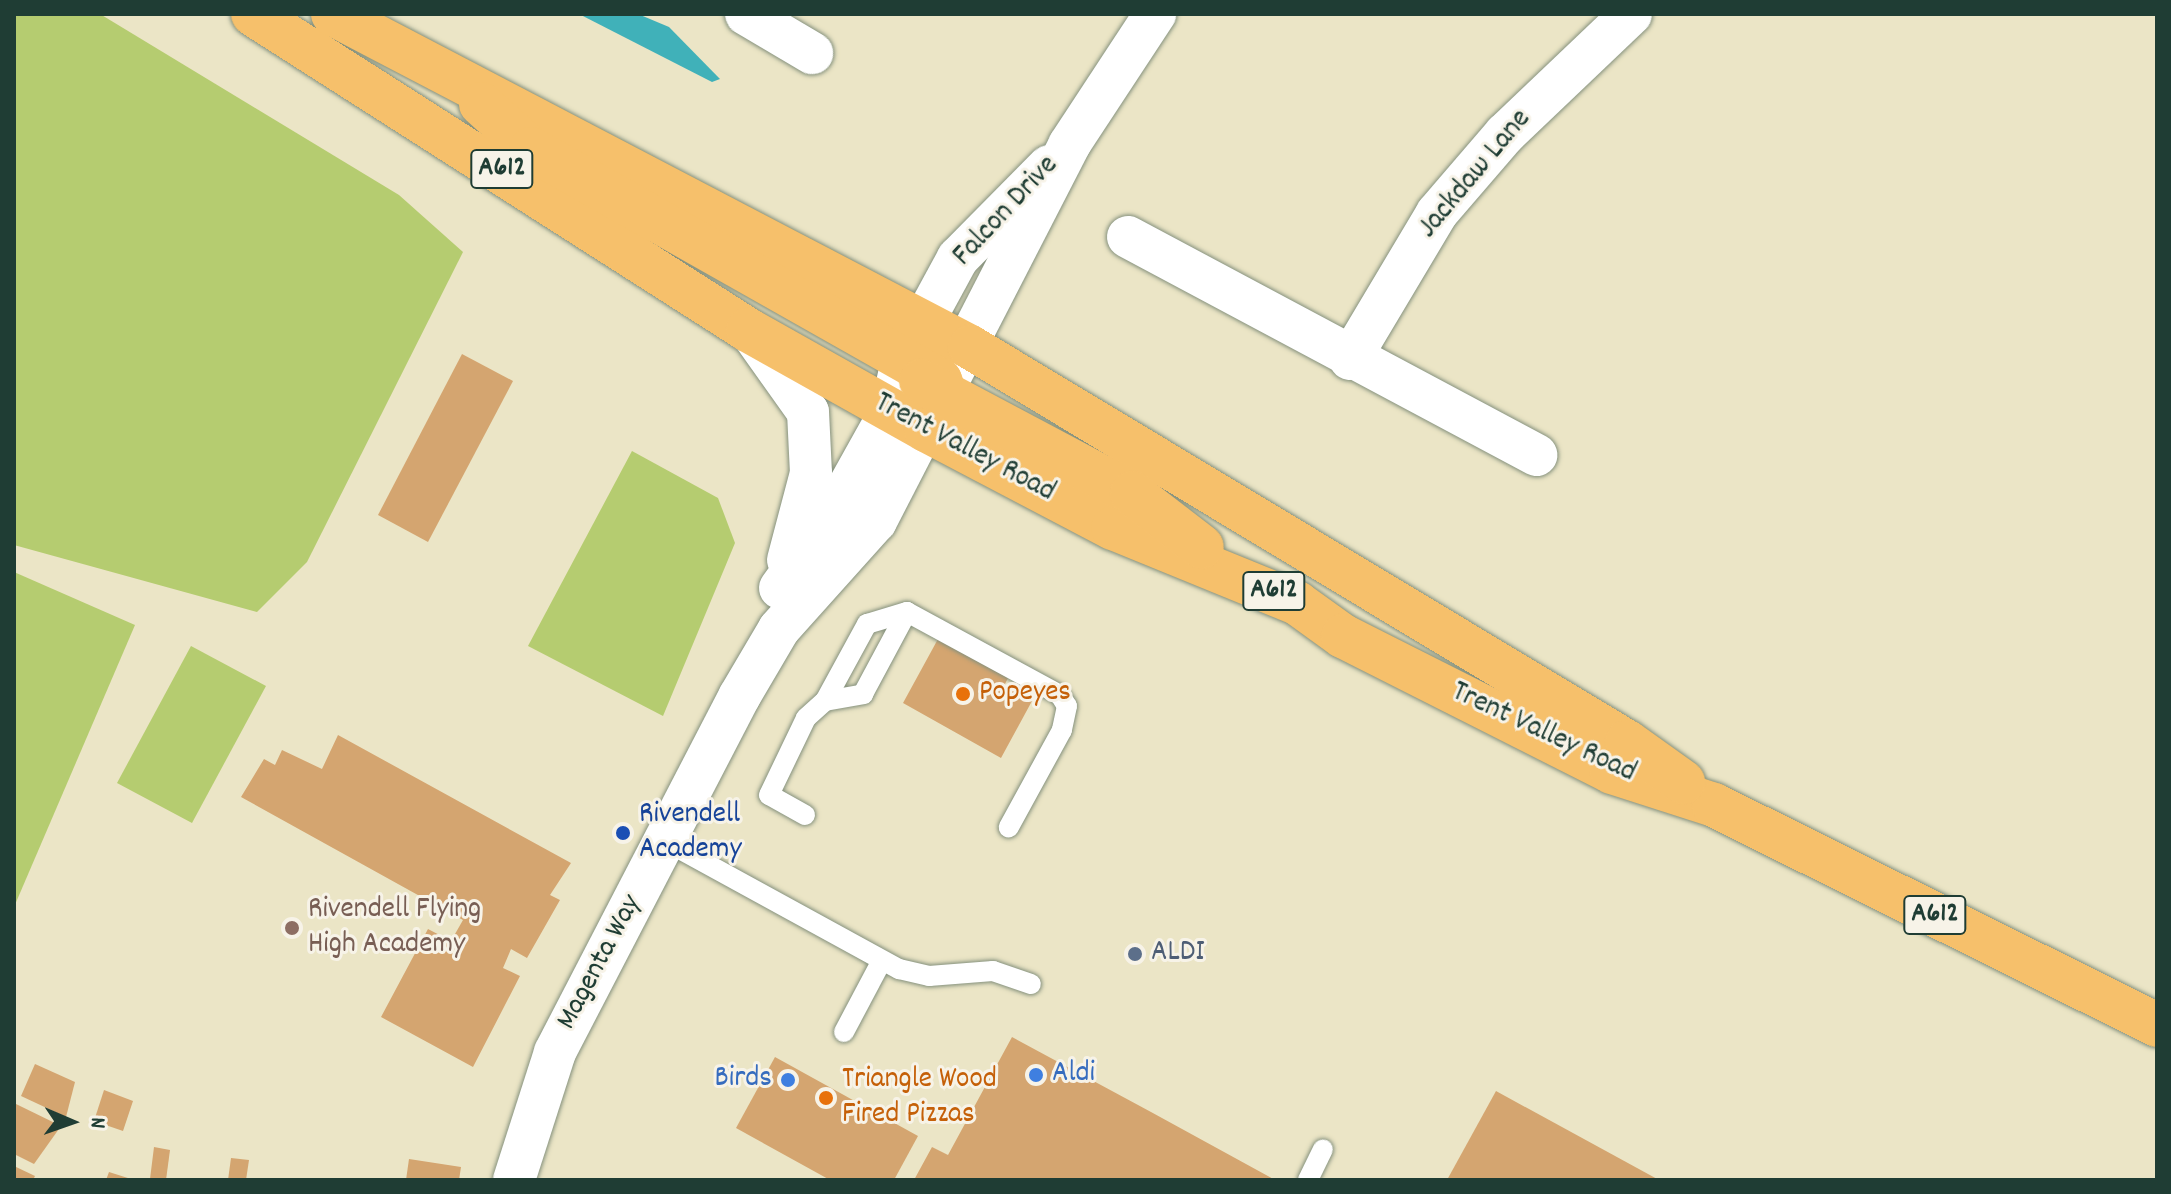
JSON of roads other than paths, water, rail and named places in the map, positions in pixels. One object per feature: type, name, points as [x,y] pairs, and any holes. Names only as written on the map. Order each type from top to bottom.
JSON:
[{"type":"main road","name":"Trent Valley Road","points":[[253,14],[748,330],[920,411],[1113,528],[1236,573],[1343,636],[1612,772],[1714,805],[2157,1025]]},
{"type":"main road","name":"Trent Valley Road","points":[[333,14],[970,347],[1627,742],[1714,805]]},
{"type":"main road","name":"A612","points":[[444,70],[531,149],[902,361],[920,411]]},
{"type":"street","points":[[746,14],[812,53]]},
{"type":"street","name":"Falcon Drive","points":[[780,608],[876,521],[920,411],[970,347],[1069,145],[1155,14]]},
{"type":"street","name":"Jackdaw Lane","points":[[1350,359],[1437,213],[1505,134],[1631,14]]},
{"type":"street","name":"Falcon Drive","points":[[902,361],[958,258],[1069,145]]},
{"type":"street","points":[[1128,237],[1350,359],[1536,455]]},
{"type":"street","points":[[748,330],[808,412],[811,473],[780,608]]},
{"type":"street","name":"Magenta Way","points":[[514,1180],[555,1052],[665,841],[780,608]]},
{"type":"lane","points":[[825,701],[863,694],[907,612]]},
{"type":"lane","points":[[805,815],[769,795],[806,718],[825,701],[867,624],[907,612],[1060,695],[1067,706],[1062,730],[1009,827]]},
{"type":"lane","points":[[665,841],[881,962],[929,976],[993,971],[1031,984]]},
{"type":"lane","points":[[844,1032],[881,962]]},
{"type":"lane","points":[[1308,1180],[1323,1149]]},
{"type":"water","points":[[579,14],[638,14],[669,27],[720,79],[712,82]]},
{"type":"place","name":"Popeyes","points":[[963,694]]},
{"type":"place","name":"Rivendell Academy","points":[[623,833]]},
{"type":"place","name":"Rivendell Flying High Academy","points":[[292,928]]},
{"type":"place","name":"ALDI","points":[[1135,954]]},
{"type":"place","name":"Aldi","points":[[1036,1075]]},
{"type":"place","name":"Birds","points":[[788,1080]]},
{"type":"place","name":"Triangle Wood Fired Pizzas","points":[[826,1098]]}]
